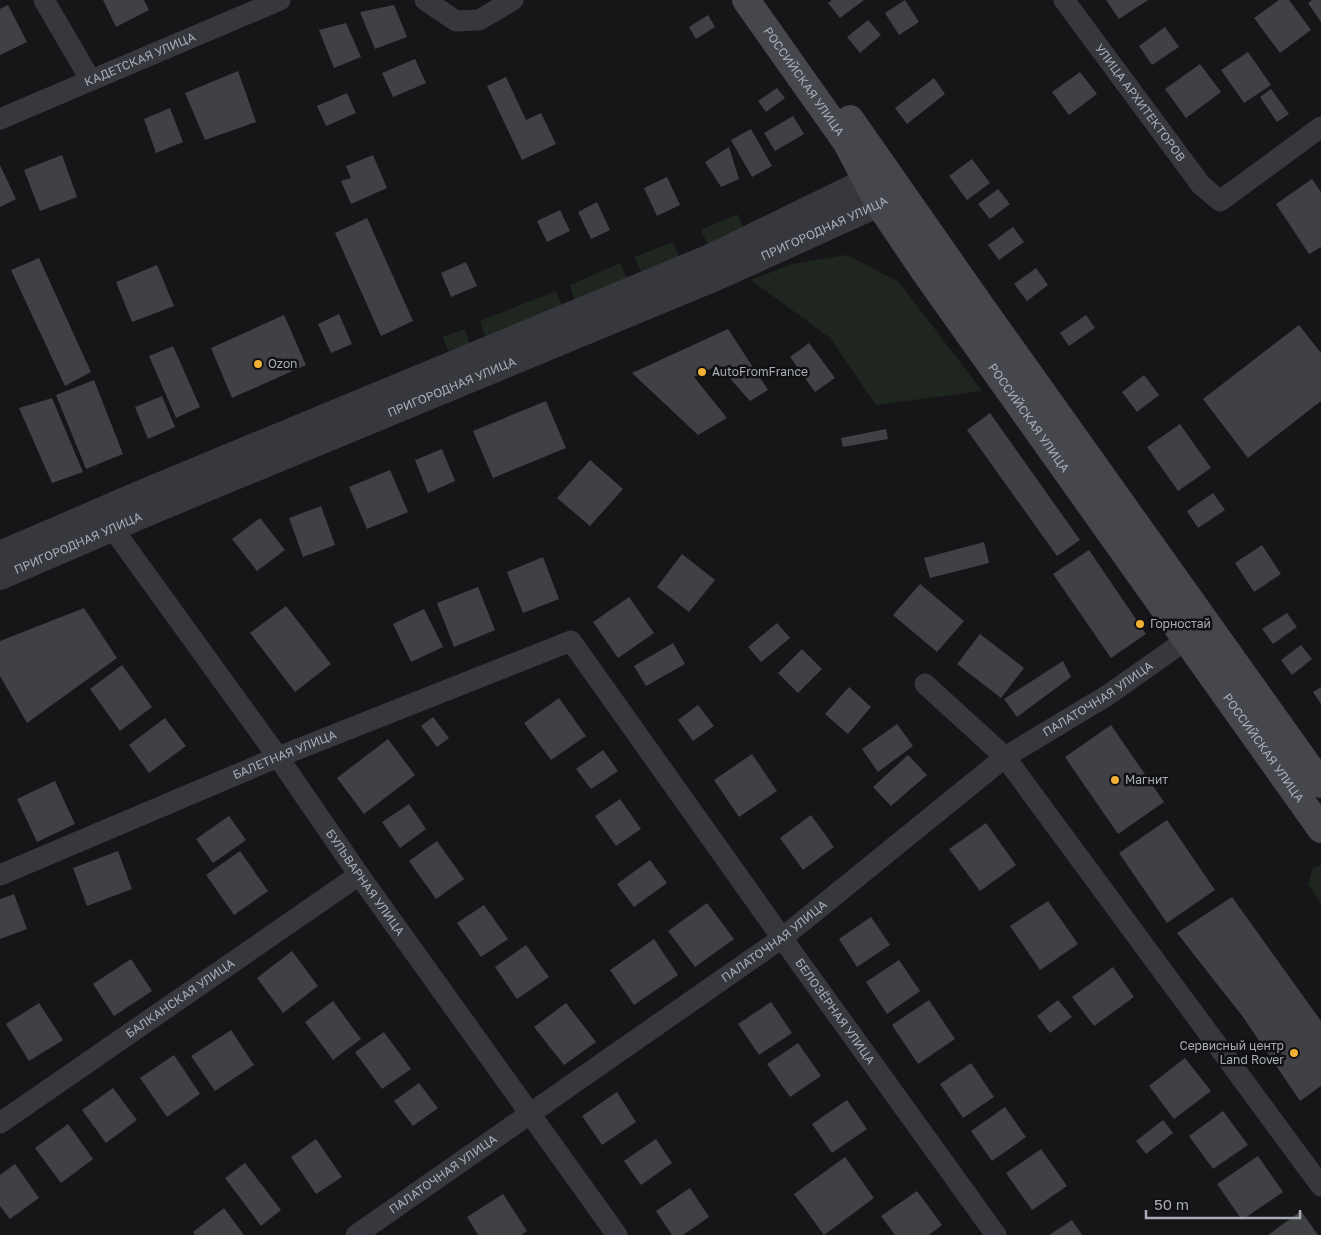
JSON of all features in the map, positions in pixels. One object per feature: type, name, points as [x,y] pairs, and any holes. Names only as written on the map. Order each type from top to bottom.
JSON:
[{"type":"main road","name":"РОССИЙСКАЯ УЛИЦА","points":[[746,0],[847,143],[875,174]]},
{"type":"main road","name":"РОССИЙСКАЯ УЛИЦА","points":[[765,0],[1016,401],[1321,829]]},
{"type":"main road","name":"РОССИЙСКАЯ УЛИЦА","points":[[890,197],[982,308],[1321,784]]},
{"type":"main road","points":[[1186,640],[1208,624]]},
{"type":"street","points":[[44,0],[90,79]]},
{"type":"street","name":"КАДЕТСКАЯ УЛИЦА","points":[[0,119],[90,79],[280,0]]},
{"type":"street","points":[[425,0],[456,21],[479,20],[513,0]]},
{"type":"street","name":"УЛИЦА АРХИТЕКТОРОВ","points":[[1064,0],[1201,185],[1220,201],[1321,127]]},
{"type":"street","name":"ПРИГОРОДНАЯ УЛИЦА","points":[[0,577],[106,520],[710,257],[875,174]]},
{"type":"street","name":"ПРИГОРОДНАЯ УЛИЦА","points":[[0,554],[106,520],[718,276],[890,197]]},
{"type":"street","name":"БУЛЬВАРНАЯ УЛИЦА","points":[[106,520],[278,757],[359,875],[617,1235]]},
{"type":"street","name":"ПАЛАТОЧНАЯ УЛИЦА","points":[[356,1235],[782,938],[1005,757],[1108,695],[1186,640]]},
{"type":"street","name":"БАЛЕТНАЯ УЛИЦА","points":[[0,875],[278,757],[571,641]]},
{"type":"street","name":"БЕЛОЗЁРНАЯ УЛИЦА","points":[[571,641],[996,1235]]},
{"type":"street","points":[[925,684],[1005,757],[1321,1186]]},
{"type":"street","name":"БАЛКАНСКАЯ УЛИЦА","points":[[0,1123],[359,875]]},
{"type":"shaded area","points":[[737,214],[744,229],[708,245],[701,230]]},
{"type":"shaded area","points":[[673,242],[680,260],[642,273],[634,257]]},
{"type":"shaded area","points":[[847,255],[899,282],[982,391],[876,405],[830,338],[751,280],[792,264]]},
{"type":"shaded area","points":[[620,263],[628,280],[575,302],[570,285]]},
{"type":"shaded area","points":[[556,291],[563,308],[486,340],[480,321]]},
{"type":"shaded area","points":[[465,329],[470,345],[448,351],[443,337]]},
{"type":"shaded area","points":[[1321,865],[1321,903],[1308,884],[1313,868]]},
{"type":"building","points":[[103,0],[144,0],[149,10],[116,27]]},
{"type":"building","points":[[832,0],[864,0],[840,18],[828,3]]},
{"type":"building","points":[[905,0],[919,22],[899,35],[885,13]]},
{"type":"building","points":[[1106,0],[1148,0],[1119,19]]},
{"type":"building","points":[[1279,0],[1289,0],[1311,30],[1280,53],[1254,18]]},
{"type":"building","points":[[1312,0],[1321,0],[1321,22],[1308,3]]},
{"type":"building","points":[[8,5],[27,42],[0,55],[0,9]]},
{"type":"building","points":[[394,5],[407,37],[375,49],[360,12]]},
{"type":"building","points":[[708,15],[715,27],[696,39],[689,27]]},
{"type":"building","points":[[868,20],[881,35],[860,53],[847,37]]},
{"type":"building","points":[[346,23],[361,57],[334,68],[319,30]]},
{"type":"building","points":[[1165,27],[1179,47],[1152,65],[1139,46]]},
{"type":"building","points":[[1248,52],[1271,85],[1244,103],[1221,70]]},
{"type":"building","points":[[415,59],[426,83],[393,97],[382,73]]},
{"type":"building","points":[[1200,64],[1221,92],[1186,118],[1165,89]]},
{"type":"building","points":[[238,71],[256,122],[205,140],[185,93]]},
{"type":"building","points":[[1080,72],[1097,94],[1069,115],[1052,92]]},
{"type":"building","points":[[506,77],[526,120],[541,113],[556,144],[522,160],[487,86]]},
{"type":"building","points":[[934,78],[945,94],[907,124],[895,108]]},
{"type":"building","points":[[777,88],[785,98],[766,112],[758,101]]},
{"type":"building","points":[[1271,89],[1289,114],[1277,122],[1260,97]]},
{"type":"building","points":[[347,93],[356,113],[326,126],[317,106]]},
{"type":"building","points":[[170,108],[183,142],[156,153],[144,119]]},
{"type":"building","points":[[793,116],[804,134],[775,151],[764,133]]},
{"type":"building","points":[[751,129],[772,166],[752,177],[731,140]]},
{"type":"building","points":[[729,147],[739,179],[721,187],[705,162]]},
{"type":"building","points":[[62,155],[77,197],[40,211],[24,170]]},
{"type":"building","points":[[373,155],[387,188],[351,204],[341,181],[351,178],[346,166]]},
{"type":"building","points":[[972,159],[990,183],[967,200],[949,176]]},
{"type":"building","points":[[0,165],[16,199],[0,207]]},
{"type":"building","points":[[667,177],[680,205],[657,216],[644,188]]},
{"type":"building","points":[[1312,179],[1321,192],[1321,247],[1309,254],[1276,204]]},
{"type":"building","points":[[998,189],[1010,204],[990,219],[978,204]]},
{"type":"building","points":[[597,202],[610,230],[591,239],[578,212]]},
{"type":"building","points":[[560,210],[570,231],[547,242],[537,221]]},
{"type":"building","points":[[367,218],[413,321],[381,336],[335,233]]},
{"type":"building","points":[[1013,227],[1024,242],[999,260],[988,245]]},
{"type":"building","points":[[39,258],[91,372],[65,386],[11,270]]},
{"type":"building","points":[[466,262],[477,286],[451,297],[441,273]]},
{"type":"building","points":[[157,265],[174,306],[132,322],[116,282]]},
{"type":"building","points":[[1036,268],[1048,285],[1027,301],[1014,284]]},
{"type":"building","points":[[339,314],[352,344],[331,353],[318,324]]},
{"type":"building","points":[[284,315],[306,365],[232,398],[211,348]]},
{"type":"building","points":[[1086,315],[1095,328],[1069,346],[1060,333]]},
{"type":"building","points":[[1299,325],[1321,353],[1321,401],[1248,458],[1203,399]]},
{"type":"building","points":[[728,329],[768,390],[750,401],[718,365],[694,377],[727,418],[698,435],[632,373]]},
{"type":"building","points":[[809,343],[835,378],[815,392],[790,357]]},
{"type":"building","points":[[173,346],[200,407],[176,418],[149,356]]},
{"type":"building","points":[[1144,375],[1159,395],[1137,412],[1122,392]]},
{"type":"building","points":[[94,380],[123,454],[86,469],[56,395]]},
{"type":"building","points":[[162,396],[175,427],[148,439],[135,407]]},
{"type":"building","points":[[52,398],[83,472],[52,483],[19,408]]},
{"type":"building","points":[[546,401],[566,448],[493,478],[473,431]]},
{"type":"building","points":[[990,413],[1080,540],[1057,556],[967,430]]},
{"type":"building","points":[[1180,424],[1211,468],[1178,491],[1147,447]]},
{"type":"building","points":[[886,429],[888,439],[843,447],[841,438]]},
{"type":"building","points":[[442,449],[455,481],[428,493],[415,460]]},
{"type":"building","points":[[590,460],[623,489],[590,526],[557,498]]},
{"type":"building","points":[[390,470],[408,512],[367,529],[349,487]]},
{"type":"building","points":[[1213,493],[1225,510],[1198,528],[1187,511]]},
{"type":"building","points":[[321,506],[335,545],[303,557],[289,518]]},
{"type":"building","points":[[260,518],[285,550],[257,571],[232,539]]},
{"type":"building","points":[[984,542],[989,563],[930,578],[924,558]]},
{"type":"building","points":[[1262,545],[1281,574],[1254,592],[1235,563]]},
{"type":"building","points":[[1089,550],[1146,634],[1111,658],[1053,574]]},
{"type":"building","points":[[682,554],[715,580],[689,612],[657,587]]},
{"type":"building","points":[[543,557],[559,599],[523,613],[507,572]]},
{"type":"building","points":[[920,584],[964,621],[937,652],[893,615]]},
{"type":"building","points":[[478,587],[495,630],[454,647],[437,603]]},
{"type":"building","points":[[629,597],[654,633],[618,658],[593,622]]},
{"type":"building","points":[[286,606],[331,664],[295,692],[250,633]]},
{"type":"building","points":[[84,608],[117,658],[27,723],[0,676],[0,641]]},
{"type":"building","points":[[424,609],[443,647],[411,662],[393,624]]},
{"type":"building","points":[[1287,613],[1297,627],[1273,644],[1262,629]]},
{"type":"building","points":[[777,623],[790,638],[761,662],[748,647]]},
{"type":"building","points":[[980,634],[1024,668],[1001,698],[957,664]]},
{"type":"building","points":[[673,643],[685,664],[646,686],[634,666]]},
{"type":"building","points":[[1301,645],[1312,659],[1292,675],[1281,660]]},
{"type":"building","points":[[802,649],[822,669],[798,693],[778,673]]},
{"type":"building","points":[[1063,661],[1071,677],[1017,717],[1004,699]]},
{"type":"building","points":[[122,665],[152,707],[120,731],[90,689]]},
{"type":"building","points":[[849,687],[871,707],[848,734],[825,714]]},
{"type":"building","points":[[1321,687],[1321,704],[1313,692]]},
{"type":"building","points":[[559,698],[586,736],[551,760],[524,723]]},
{"type":"building","points":[[698,705],[714,726],[693,741],[678,720]]},
{"type":"building","points":[[433,717],[449,738],[437,747],[421,726]]},
{"type":"building","points":[[165,718],[186,746],[149,773],[129,745]]},
{"type":"building","points":[[897,724],[913,746],[878,772],[862,749]]},
{"type":"building","name":"Магнит","points":[[1111,725],[1164,802],[1118,834],[1065,757]]},
{"type":"building","points":[[388,739],[415,775],[364,814],[337,778]]},
{"type":"building","points":[[603,750],[618,771],[591,789],[576,769]]},
{"type":"building","points":[[752,754],[777,791],[739,817],[714,780]]},
{"type":"building","points":[[908,755],[927,775],[891,806],[873,787]]},
{"type":"building","points":[[55,781],[75,824],[37,842],[17,799]]},
{"type":"building","points":[[620,799],[641,829],[616,846],[595,816]]},
{"type":"building","points":[[409,804],[426,829],[400,848],[382,822]]},
{"type":"building","points":[[811,815],[834,847],[803,870],[780,838]]},
{"type":"building","points":[[229,816],[246,840],[213,863],[196,839]]},
{"type":"building","points":[[1167,820],[1215,890],[1167,923],[1119,853]]},
{"type":"building","points":[[986,823],[1016,865],[980,891],[949,849]]},
{"type":"building","points":[[437,841],[464,879],[436,899],[409,861]]},
{"type":"building","points":[[118,851],[132,889],[87,906],[73,868]]},
{"type":"building","points":[[240,851],[268,891],[234,915],[206,875]]},
{"type":"building","points":[[650,860],[667,883],[634,907],[617,884]]},
{"type":"building","points":[[14,894],[27,929],[0,939],[0,899]]},
{"type":"building","points":[[1232,897],[1321,1021],[1321,1086],[1300,1101],[1243,1017],[1177,933]]},
{"type":"building","points":[[1048,901],[1078,944],[1040,970],[1010,926]]},
{"type":"building","points":[[707,903],[734,939],[695,967],[668,931]]},
{"type":"building","points":[[484,905],[508,939],[481,957],[457,923]]},
{"type":"building","points":[[871,917],[890,945],[857,967],[839,939]]},
{"type":"building","points":[[654,939],[678,975],[634,1005],[610,970]]},
{"type":"building","points":[[526,945],[549,977],[517,999],[495,967]]},
{"type":"building","points":[[292,951],[318,986],[283,1013],[257,978]]},
{"type":"building","points":[[131,959],[152,991],[114,1016],[93,984]]},
{"type":"building","points":[[899,960],[920,991],[887,1014],[866,982]]},
{"type":"building","points":[[1113,967],[1134,997],[1094,1026],[1072,997]]},
{"type":"building","points":[[929,1000],[955,1039],[918,1064],[892,1025]]},
{"type":"building","points":[[1058,1000],[1072,1017],[1050,1033],[1037,1016]]},
{"type":"building","points":[[333,1001],[361,1039],[333,1060],[305,1022]]},
{"type":"building","points":[[771,1002],[792,1033],[759,1055],[738,1024]]},
{"type":"building","points":[[39,1003],[63,1040],[29,1061],[6,1024]]},
{"type":"building","points":[[566,1003],[596,1042],[564,1065],[534,1027]]},
{"type":"building","points":[[231,1030],[254,1065],[215,1091],[191,1056]]},
{"type":"building","points":[[384,1032],[411,1069],[382,1089],[355,1052]]},
{"type":"building","points":[[798,1043],[821,1076],[790,1097],[767,1064]]},
{"type":"building","points":[[174,1055],[200,1094],[167,1117],[140,1078]]},
{"type":"building","points":[[1185,1058],[1211,1091],[1174,1119],[1149,1086]]},
{"type":"building","points":[[971,1063],[994,1097],[963,1118],[940,1084]]},
{"type":"building","points":[[419,1083],[438,1108],[413,1126],[394,1101]]},
{"type":"building","points":[[113,1088],[137,1120],[106,1143],[82,1110]]},
{"type":"building","points":[[617,1092],[636,1122],[602,1145],[582,1116]]},
{"type":"building","points":[[847,1100],[867,1129],[832,1153],[812,1124]]},
{"type":"building","points":[[1005,1107],[1026,1137],[992,1161],[971,1131]]},
{"type":"building","points":[[1223,1111],[1248,1145],[1213,1169],[1189,1136]]},
{"type":"building","points":[[1163,1120],[1173,1133],[1146,1154],[1136,1141]]},
{"type":"building","points":[[68,1124],[93,1159],[61,1183],[35,1148]]},
{"type":"building","points":[[316,1139],[342,1177],[316,1194],[291,1157]]},
{"type":"building","points":[[656,1139],[672,1163],[641,1185],[624,1161]]},
{"type":"building","points":[[1041,1149],[1067,1186],[1032,1210],[1006,1173]]},
{"type":"building","points":[[1258,1156],[1283,1192],[1242,1220],[1217,1184]]},
{"type":"building","points":[[845,1157],[874,1198],[824,1235],[794,1194]]},
{"type":"building","points":[[245,1163],[281,1210],[261,1226],[225,1178]]},
{"type":"building","points":[[15,1164],[39,1198],[10,1219],[0,1206],[0,1175]]},
{"type":"building","points":[[690,1188],[709,1217],[683,1235],[672,1235],[656,1211]]},
{"type":"building","points":[[917,1191],[942,1225],[929,1235],[895,1235],[881,1216]]},
{"type":"building","points":[[503,1194],[527,1231],[521,1235],[478,1235],[467,1217]]},
{"type":"building","points":[[224,1208],[244,1235],[195,1235],[193,1232]]},
{"type":"building","points":[[1301,1211],[1318,1235],[1268,1235]]},
{"type":"building","points":[[1072,1220],[1082,1235],[1049,1235]]},
{"type":"place","name":"Ozon","points":[[258,364]]},
{"type":"place","name":"AutoFromFrance","points":[[702,372]]},
{"type":"place","name":"Горностай","points":[[1140,624]]},
{"type":"place","name":"Магнит","points":[[1115,780]]},
{"type":"place","name":"Сервисный центр Land Rover","points":[[1294,1053]]}]
